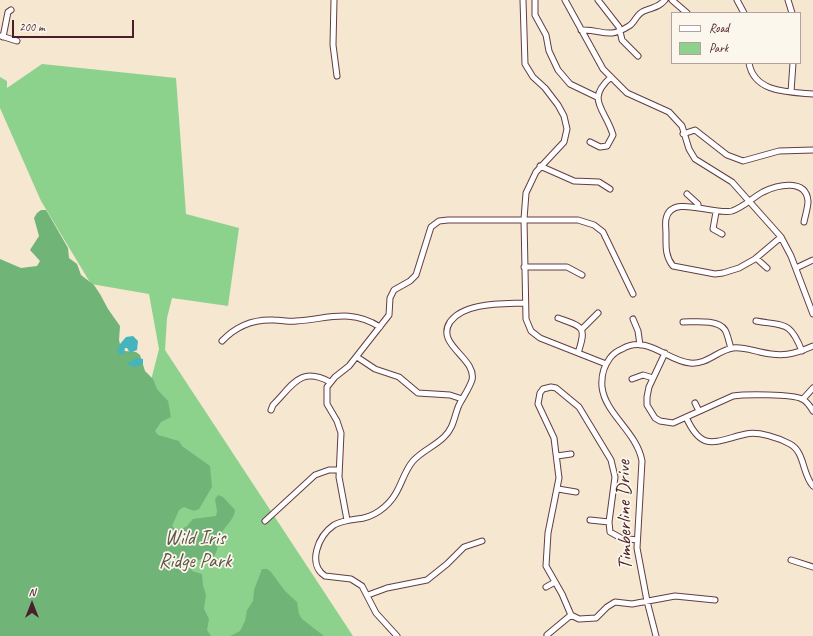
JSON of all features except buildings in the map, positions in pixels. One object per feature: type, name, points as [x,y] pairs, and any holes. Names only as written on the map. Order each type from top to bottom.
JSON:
[{"type":"street","points":[[334,0],[333,45],[337,76]]},
{"type":"street","points":[[524,0],[525,64],[533,78],[550,94],[567,122],[567,136],[564,142],[540,166],[526,193],[524,219],[524,303],[526,322],[534,333],[544,340],[606,364],[612,355],[626,346],[640,345],[654,347],[680,360],[695,363],[709,359],[731,348],[741,348],[781,355],[802,351],[813,346]]},
{"type":"street","points":[[535,0],[535,15],[546,35],[549,51],[558,70],[570,84],[597,97]]},
{"type":"street","points":[[565,0],[596,59],[611,78],[627,93],[669,112],[682,126],[683,134],[695,158],[724,176],[750,201],[781,237],[796,268],[813,314]]},
{"type":"street","points":[[598,0],[619,27],[622,40],[638,56]]},
{"type":"street","points":[[581,30],[592,29],[608,34],[615,34],[630,26],[643,11],[654,9],[665,0]]},
{"type":"street","points":[[672,0],[686,12]]},
{"type":"street","points":[[737,0],[743,12]]},
{"type":"street","points":[[788,0],[792,12]]},
{"type":"street","points":[[11,10],[8,12],[1,36],[17,41]]},
{"type":"street","points":[[749,64],[752,73],[761,83],[770,88],[813,94]]},
{"type":"street","points":[[791,92],[793,64]]},
{"type":"street","points":[[590,142],[600,147],[607,146],[613,135],[609,122],[597,102],[597,97],[601,86],[611,78]]},
{"type":"street","points":[[683,134],[696,130],[727,156],[743,161],[779,151],[813,150]]},
{"type":"street","points":[[540,166],[574,181],[599,182],[610,189]]},
{"type":"street","points":[[781,237],[756,258],[739,268],[715,274],[673,266],[666,253],[668,215],[677,206],[698,208],[716,212],[730,211],[744,206],[768,190],[782,186],[796,186],[804,192],[807,199],[804,222]]},
{"type":"street","points":[[687,194],[698,204],[698,208]]},
{"type":"street","points":[[716,212],[713,229],[722,234]]},
{"type":"street","points":[[347,520],[340,470],[342,433],[326,402],[326,392],[330,382],[357,357],[390,313],[390,298],[393,291],[398,286],[410,281],[416,275],[429,230],[436,223],[442,220],[524,219],[578,220],[589,222],[598,227],[604,236],[633,294]]},
{"type":"street","points":[[756,258],[767,268]]},
{"type":"street","points":[[796,268],[813,260]]},
{"type":"street","points":[[524,267],[567,267],[582,275]]},
{"type":"street","points":[[397,636],[376,613],[362,586],[351,579],[325,576],[321,573],[315,561],[317,550],[328,530],[335,524],[347,520],[371,516],[388,504],[397,492],[412,463],[422,452],[442,440],[449,432],[471,381],[472,371],[449,340],[447,332],[449,324],[460,314],[478,307],[524,303]]},
{"type":"street","points":[[582,329],[598,313]]},
{"type":"street","points":[[222,341],[230,332],[244,324],[264,320],[296,321],[352,316],[370,320],[380,327]]},
{"type":"street","points":[[558,318],[578,325],[582,329],[583,337],[578,353]]},
{"type":"street","points":[[633,319],[638,332],[640,345]]},
{"type":"street","points":[[756,321],[791,329],[795,334],[802,351]]},
{"type":"street","points":[[683,322],[714,324],[720,326],[725,330],[731,348]]},
{"type":"street","points":[[665,353],[653,378],[647,397],[647,405],[655,418],[665,423],[673,423],[733,396],[743,394],[787,395],[803,399],[813,410]]},
{"type":"street","points":[[357,357],[375,369],[399,377],[418,393],[450,394],[462,399]]},
{"type":"street","name":"Timberline Drive","points":[[606,364],[602,379],[604,396],[634,438],[640,450],[642,461],[637,540],[639,565],[656,636]]},
{"type":"street","points":[[632,379],[643,374],[653,378]]},
{"type":"street","points":[[271,410],[273,405],[302,377],[315,375],[330,382]]},
{"type":"street","points":[[637,540],[626,539],[613,535],[610,532],[609,522],[615,478],[611,460],[579,407],[556,388],[551,387],[543,389],[540,393],[538,404],[552,430],[557,456],[558,489],[549,526],[546,561],[547,569],[571,615],[579,619],[591,619],[600,616],[607,607],[615,602],[632,604],[675,596],[715,600]]},
{"type":"street","points":[[803,399],[813,388]]},
{"type":"street","points":[[695,403],[699,411]]},
{"type":"street","points":[[686,417],[696,436],[709,441],[720,442],[747,434],[757,434],[791,444],[799,452],[807,478],[813,486]]},
{"type":"street","points":[[557,456],[571,454]]},
{"type":"street","points":[[265,521],[315,475],[325,471],[340,470]]},
{"type":"street","points":[[558,489],[576,492]]},
{"type":"street","points":[[590,520],[609,522]]},
{"type":"street","points":[[368,595],[387,588],[427,580],[447,564],[464,547],[482,541]]},
{"type":"street","points":[[791,560],[813,567]]},
{"type":"street","points":[[546,587],[555,582]]},
{"type":"street","points":[[547,635],[571,615]]},
{"type":"green space","name":"Wild Iris Ridge Park","points":[[42,64],[176,78],[186,214],[239,228],[228,306],[172,298],[167,318],[165,350],[353,636],[43,636],[113,529],[159,349],[149,294],[91,284],[41,201],[0,108],[0,77],[7,81],[7,88]]},
{"type":"green space","points":[[41,210],[46,210],[68,248],[69,258],[77,264],[81,275],[94,285],[120,326],[119,340],[121,348],[125,351],[136,352],[140,355],[145,371],[153,379],[157,389],[168,401],[171,417],[161,422],[155,431],[158,435],[179,441],[182,446],[210,466],[212,487],[199,509],[194,511],[184,507],[179,510],[172,526],[176,530],[186,527],[193,519],[216,516],[217,511],[215,499],[218,495],[223,497],[235,510],[233,517],[222,532],[217,550],[212,559],[201,559],[190,566],[192,571],[202,574],[206,595],[204,609],[209,619],[207,630],[211,636],[0,636],[0,259],[21,268],[37,266],[40,261],[30,250],[39,236],[34,218]]},
{"type":"green space","points":[[262,569],[267,569],[271,572],[285,591],[297,602],[299,614],[302,619],[324,636],[230,636],[240,631],[245,621],[247,610],[253,601],[254,590]]},
{"type":"water","points":[[133,336],[138,341],[137,350],[130,353],[127,348],[125,348],[124,354],[120,355],[117,350],[120,344],[126,337]]},
{"type":"water","points":[[137,358],[143,359],[143,364],[135,367],[126,364]]}]
